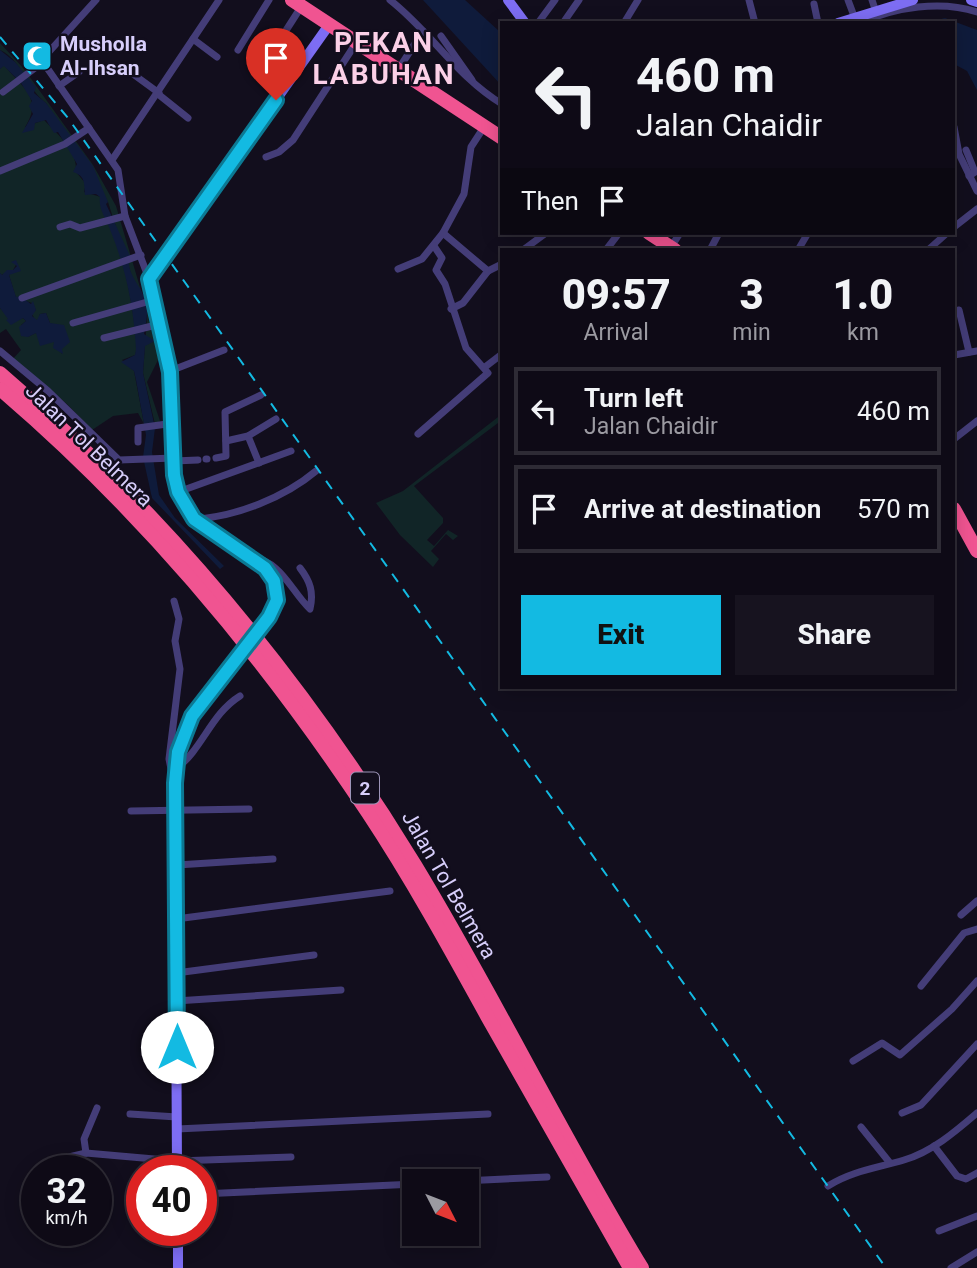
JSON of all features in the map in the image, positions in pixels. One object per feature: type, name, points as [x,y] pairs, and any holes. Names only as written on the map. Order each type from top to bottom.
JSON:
[{"type":"highway","points":[[297,3],[500,137]]},
{"type":"highway","points":[[652,235],[672,248]]},
{"type":"highway","name":"Jalan Tol Belmera","points":[[0,373],[170,537],[221,594],[307,704],[415,866],[642,1268]]},
{"type":"highway","name":"Jalan Tol Belmera","points":[[0,388],[69,451],[167,551],[217,608],[295,709],[405,871],[630,1268]]},
{"type":"highway","points":[[955,511],[977,551]]},
{"type":"street","points":[[3,92],[43,62],[47,54],[96,0]]},
{"type":"street","points":[[112,160],[219,0]]},
{"type":"street","points":[[238,50],[270,0]]},
{"type":"street","points":[[390,0],[423,31],[461,75],[500,103]]},
{"type":"street","points":[[539,21],[555,0]]},
{"type":"street","points":[[564,21],[579,0]]},
{"type":"street","points":[[625,21],[638,0]]},
{"type":"street","points":[[749,0],[754,21]]},
{"type":"street","points":[[848,0],[857,20]]},
{"type":"street","points":[[857,20],[873,5],[913,0]]},
{"type":"street","points":[[971,0],[977,2]]},
{"type":"street","points":[[510,1],[524,21]]},
{"type":"street","points":[[270,57],[297,3]]},
{"type":"street","points":[[814,4],[818,21]]},
{"type":"street","points":[[857,20],[930,4],[962,6],[977,12]]},
{"type":"street","points":[[149,279],[329,25]]},
{"type":"street","points":[[398,70],[423,31]]},
{"type":"street","points":[[441,36],[481,91]]},
{"type":"street","points":[[193,39],[217,57]]},
{"type":"street","points":[[266,157],[279,152],[293,140],[356,42]]},
{"type":"street","points":[[43,62],[121,177],[125,216],[149,279],[154,325],[170,372],[178,492],[194,519],[265,568],[274,581],[277,600],[269,617],[203,699],[187,727],[177,769],[177,1155]]},
{"type":"street","points":[[59,86],[79,72]]},
{"type":"street","points":[[133,74],[188,118]]},
{"type":"street","points":[[398,269],[416,263],[443,233],[464,194],[471,147],[484,127]]},
{"type":"street","points":[[0,171],[69,142],[89,128]]},
{"type":"street","points":[[955,132],[959,154],[977,191]]},
{"type":"street","points":[[966,150],[975,172],[969,176]]},
{"type":"street","points":[[955,225],[977,209]]},
{"type":"street","points":[[60,227],[70,225],[80,228],[125,216]]},
{"type":"street","points":[[443,233],[488,271]]},
{"type":"street","points":[[526,248],[543,235]]},
{"type":"street","points":[[930,248],[945,235]]},
{"type":"street","points":[[418,434],[487,374],[485,367],[466,348],[445,284],[436,268],[442,258],[434,246]]},
{"type":"street","points":[[22,298],[138,256]]},
{"type":"street","points":[[451,309],[463,303],[488,271],[500,265]]},
{"type":"street","points":[[73,323],[152,301]]},
{"type":"street","points":[[955,355],[973,351],[959,310]]},
{"type":"street","points":[[104,338],[154,325]]},
{"type":"street","points":[[170,372],[224,350]]},
{"type":"street","points":[[0,351],[48,391],[119,460],[207,459],[226,456],[225,412],[261,396]]},
{"type":"street","points":[[485,367],[500,356]]},
{"type":"street","points":[[226,441],[248,436],[276,419]]},
{"type":"street","points":[[955,438],[977,421]]},
{"type":"street","points":[[138,442],[138,428],[174,423]]},
{"type":"street","points":[[248,436],[259,463]]},
{"type":"street","points":[[178,492],[291,451]]},
{"type":"street","points":[[194,519],[221,516],[290,490],[316,471]]},
{"type":"street","points":[[249,557],[263,559],[281,572],[310,609],[312,597],[309,580],[300,568]]},
{"type":"street","points":[[174,601],[179,619],[175,641],[180,667],[169,759],[175,783]]},
{"type":"street","points":[[177,769],[189,758],[212,722],[240,696]]},
{"type":"street","points":[[131,811],[249,809]]},
{"type":"street","points":[[177,865],[273,859]]},
{"type":"street","points":[[176,919],[390,891]]},
{"type":"street","points":[[961,915],[977,901]]},
{"type":"street","points":[[921,986],[964,933],[977,929]]},
{"type":"street","points":[[176,973],[314,955]]},
{"type":"street","points":[[853,1061],[882,1042],[887,1043],[895,1054],[900,1055],[953,1009],[977,981]]},
{"type":"street","points":[[176,1001],[341,990]]},
{"type":"street","points":[[902,1113],[921,1105],[977,1044]]},
{"type":"street","points":[[86,1153],[84,1139],[97,1108]]},
{"type":"street","points":[[828,1186],[847,1174],[905,1160],[934,1146],[977,1113]]},
{"type":"street","points":[[130,1114],[177,1117]]},
{"type":"street","points":[[177,1129],[488,1114]]},
{"type":"street","points":[[861,1127],[890,1163]]},
{"type":"street","points":[[934,1146],[957,1176],[966,1179],[977,1173]]},
{"type":"street","points":[[78,1155],[86,1153],[126,1159]]},
{"type":"street","points":[[217,1163],[290,1157]]},
{"type":"street","points":[[480,1180],[547,1177]]},
{"type":"street","points":[[217,1193],[402,1185]]},
{"type":"street","points":[[939,1231],[977,1216]]},
{"type":"street","points":[[178,1246],[178,1268]]},
{"type":"street","points":[[951,1268],[977,1252]]},
{"type":"green space","points":[[0,43],[24,69],[93,165],[116,206],[142,294],[149,304],[148,318],[159,358],[147,382],[160,421],[155,424],[143,373],[148,305],[133,280],[108,202],[46,103],[14,61],[0,50]]},
{"type":"green space","points":[[4,65],[23,86],[31,100],[30,117],[25,127],[44,120],[74,157],[76,172],[86,184],[84,192],[101,197],[102,209],[122,260],[130,295],[137,349],[135,355],[122,360],[134,371],[144,424],[138,413],[113,416],[92,430],[67,404],[12,360],[21,350],[6,329],[0,333],[0,308],[12,322],[23,318],[26,321],[21,325],[21,331],[28,337],[36,333],[55,342],[62,354],[58,326],[50,323],[46,313],[40,314],[38,321],[32,314],[36,310],[32,303],[16,298],[9,275],[18,267],[17,263],[13,270],[1,275],[0,273],[0,69]]},
{"type":"green space","points":[[500,416],[500,422],[414,486],[443,518],[443,523],[427,540],[434,546],[448,530],[458,536],[453,540],[446,534],[431,551],[439,559],[433,567],[400,535],[376,503],[403,491]]},
{"type":"water","points":[[423,0],[465,0],[500,32],[500,84]]},
{"type":"water","points":[[955,22],[977,30],[977,90],[967,71],[955,65]]},
{"type":"water","points":[[0,50],[15,62],[36,87],[34,93],[46,103],[93,166],[108,202],[106,204],[130,256],[132,276],[146,300],[144,334],[155,341],[145,346],[143,373],[155,428],[152,452],[159,495],[175,518],[224,566],[220,569],[152,498],[143,457],[146,435],[134,371],[121,362],[135,355],[131,304],[121,260],[102,210],[100,197],[96,194],[85,195],[82,178],[73,172],[77,164],[58,132],[54,133],[46,120],[35,123],[34,130],[22,133],[33,114],[29,106],[32,101],[21,83],[4,66],[0,69]]},
{"type":"water","points":[[16,260],[21,271],[9,275],[16,297],[20,296],[31,304],[33,301],[36,310],[32,316],[37,320],[40,314],[46,313],[50,323],[64,325],[70,342],[62,349],[63,354],[53,348],[54,342],[40,346],[36,333],[28,337],[21,336],[19,327],[26,321],[23,318],[11,325],[0,308],[0,273],[2,275],[7,270],[13,270],[17,266],[11,262]]},
{"type":"railway","points":[[0,37],[68,118],[886,1268]]},
{"type":"place","name":"Musholla Al-Ihsan","points":[[37,56]]},
{"type":"district","name":"PEKAN LABUHAN","points":[[384,58]]},
{"type":"route","points":[[177,1047],[175,783],[178,752],[187,727],[203,699],[275,609],[277,600],[274,581],[265,568],[194,519],[178,492],[174,475],[170,372],[149,279],[276,100]]}]
